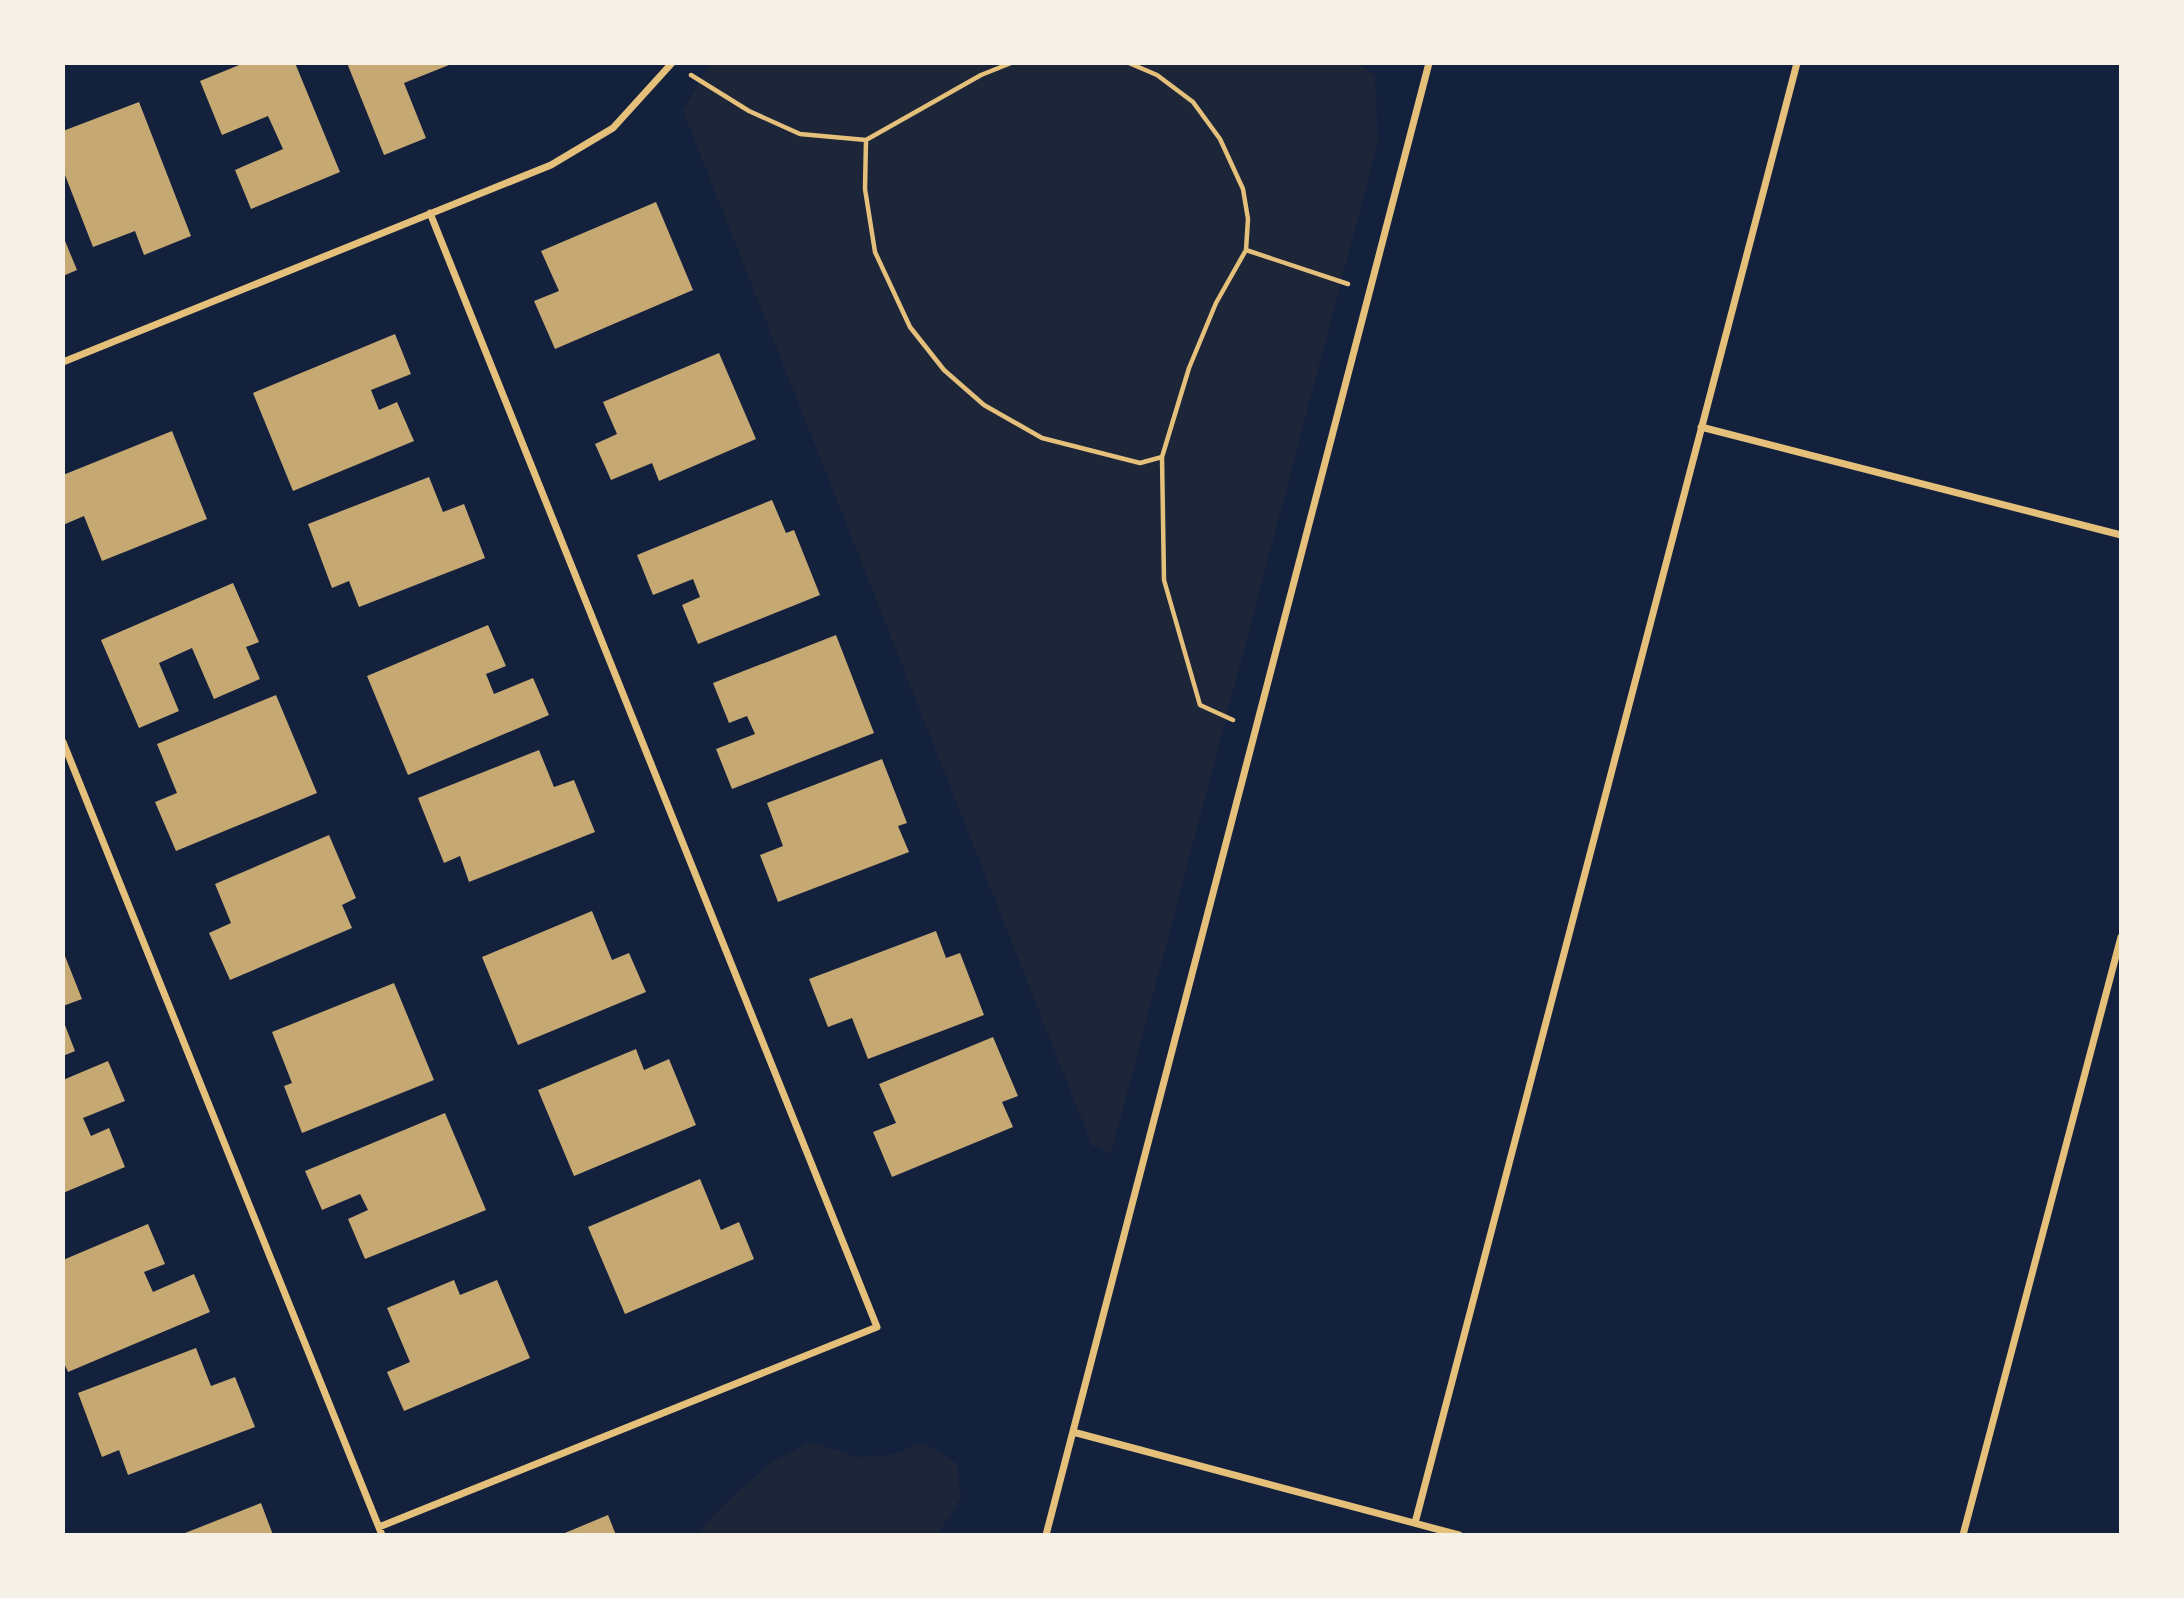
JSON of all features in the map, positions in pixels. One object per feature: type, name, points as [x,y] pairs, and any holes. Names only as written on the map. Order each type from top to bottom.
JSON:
[{"type":"street","points":[[63,362],[551,164],[612,128],[672,63]]},
{"type":"street","points":[[1046,1535],[1429,63]]},
{"type":"street","points":[[1415,1523],[1797,63]]},
{"type":"street","points":[[63,742],[380,1531],[877,1327],[430,213]]},
{"type":"street","points":[[1701,427],[2121,535]]},
{"type":"street","points":[[1963,1535],[2121,937]]},
{"type":"street","points":[[1073,1432],[1459,1535]]},
{"type":"path","points":[[684,70],[749,111],[800,134],[866,140],[981,75],[1012,63]]},
{"type":"path","points":[[1129,63],[1157,75],[1193,102],[1220,139],[1243,189],[1248,219],[1246,250],[1216,303],[1193,357],[1162,457],[1164,580],[1200,705],[1255,730]]},
{"type":"path","points":[[866,140],[864,188],[875,252],[911,327],[944,370],[984,405],[1042,439],[1140,463],[1162,457]]},
{"type":"path","points":[[1246,250],[1369,292]]},
{"type":"shaded area","points":[[710,63],[1358,63],[1375,76],[1378,142],[1111,1154],[1092,1145],[683,111]]},
{"type":"shaded area","points":[[811,1442],[856,1457],[891,1455],[923,1442],[957,1464],[961,1498],[940,1535],[698,1535],[716,1512],[770,1463]]},
{"type":"building","points":[[244,63],[295,63],[340,172],[251,209],[235,170],[283,149],[268,116],[222,135],[200,81]]},
{"type":"building","points":[[347,63],[454,63],[404,83],[426,138],[384,155]]},
{"type":"building","points":[[139,102],[191,236],[144,255],[135,231],[93,247],[63,170],[63,131]]},
{"type":"building","points":[[656,202],[693,290],[555,349],[534,301],[559,291],[541,251]]},
{"type":"building","points":[[63,236],[77,270],[63,276]]},
{"type":"building","points":[[395,334],[411,374],[371,390],[379,410],[397,402],[414,441],[293,491],[253,393]]},
{"type":"building","points":[[719,353],[756,439],[659,481],[652,463],[611,480],[595,444],[617,434],[603,402]]},
{"type":"building","points":[[172,431],[207,519],[102,561],[84,516],[63,525],[63,475]]},
{"type":"building","points":[[429,477],[443,512],[464,504],[485,558],[359,607],[349,581],[332,588],[308,524]]},
{"type":"building","points":[[772,500],[786,533],[794,530],[820,595],[698,644],[682,605],[700,597],[693,579],[653,595],[637,555]]},
{"type":"building","points":[[233,583],[259,642],[246,647],[260,679],[214,699],[192,648],[159,663],[179,711],[139,728],[101,640]]},
{"type":"building","points":[[488,625],[506,666],[486,674],[494,694],[533,678],[549,715],[408,775],[367,676]]},
{"type":"building","points":[[836,635],[874,733],[732,789],[716,749],[755,734],[747,716],[729,723],[713,683]]},
{"type":"building","points":[[276,695],[317,793],[176,851],[155,802],[177,793],[157,744]]},
{"type":"building","points":[[539,750],[554,787],[574,780],[595,832],[469,882],[460,856],[444,863],[418,798]]},
{"type":"building","points":[[882,759],[907,823],[898,826],[909,852],[778,902],[760,855],[783,846],[767,803]]},
{"type":"building","points":[[329,835],[356,898],[342,905],[352,928],[230,980],[209,933],[231,923],[215,884]]},
{"type":"building","points":[[592,911],[612,960],[629,953],[646,992],[518,1045],[482,957]]},
{"type":"building","points":[[936,931],[946,958],[960,953],[984,1015],[868,1059],[852,1018],[828,1027],[809,979]]},
{"type":"building","points":[[63,951],[82,999],[63,1006]]},
{"type":"building","points":[[394,983],[434,1080],[302,1133],[284,1086],[292,1083],[272,1032]]},
{"type":"building","points":[[63,1020],[75,1051],[63,1056]]},
{"type":"building","points":[[993,1037],[1018,1096],[1002,1102],[1013,1127],[892,1177],[873,1132],[896,1123],[879,1084]]},
{"type":"building","points":[[636,1049],[644,1070],[669,1059],[696,1125],[574,1176],[538,1090]]},
{"type":"building","points":[[108,1061],[125,1101],[83,1118],[91,1136],[109,1128],[125,1167],[63,1193],[63,1080]]},
{"type":"building","points":[[445,1113],[486,1210],[365,1259],[348,1219],[368,1210],[360,1194],[322,1210],[305,1171]]},
{"type":"building","points":[[700,1179],[721,1230],[739,1222],[754,1259],[625,1314],[588,1227]]},
{"type":"building","points":[[148,1224],[165,1264],[144,1272],[153,1292],[194,1274],[210,1312],[68,1372],[63,1361],[63,1260]]},
{"type":"building","points":[[454,1280],[460,1295],[497,1280],[530,1358],[404,1411],[387,1372],[410,1362],[387,1308]]},
{"type":"building","points":[[196,1348],[211,1386],[235,1377],[255,1427],[128,1475],[119,1450],[102,1457],[78,1393]]},
{"type":"building","points":[[261,1503],[273,1535],[180,1535]]},
{"type":"building","points":[[608,1515],[616,1535],[560,1535]]}]
